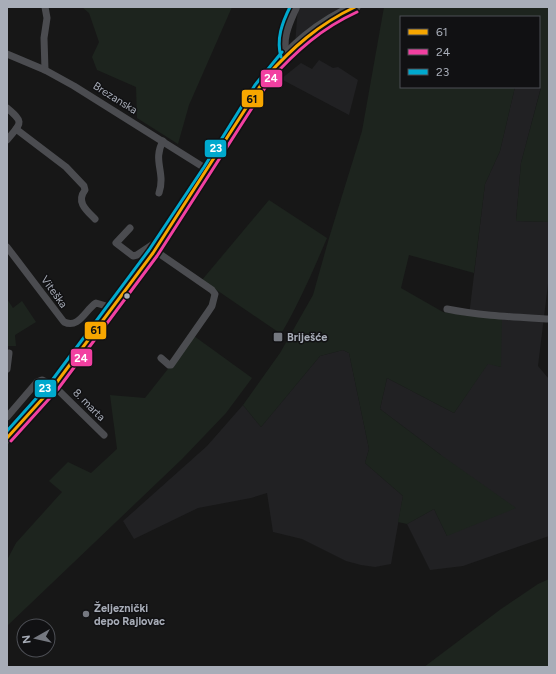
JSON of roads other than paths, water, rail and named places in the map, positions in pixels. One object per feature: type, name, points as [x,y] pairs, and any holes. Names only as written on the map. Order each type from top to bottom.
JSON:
[{"type":"main road","points":[[286,55],[283,48],[284,40],[295,7]]},
{"type":"main road","points":[[7,438],[54,386],[113,308],[162,239],[208,170],[259,88],[286,55],[318,27],[338,14],[355,7]]},
{"type":"street","points":[[45,7],[47,18],[44,38],[45,70]]},
{"type":"street","name":"Brezanska","points":[[7,54],[45,70],[208,170]]},
{"type":"street","points":[[7,108],[18,117],[19,125],[7,140]]},
{"type":"street","points":[[16,129],[66,167],[84,186],[85,190],[82,194],[81,202],[84,208],[95,219]]},
{"type":"street","points":[[159,193],[162,177],[158,154],[163,142]]},
{"type":"street","points":[[130,228],[116,243],[132,256],[137,256],[162,239]]},
{"type":"street","name":"Viteška","points":[[7,247],[64,322],[71,324],[80,320],[96,303],[113,308]]},
{"type":"street","points":[[154,250],[212,290],[215,294],[212,306],[171,365],[161,358]]},
{"type":"street","points":[[447,310],[506,317],[549,319]]},
{"type":"street","points":[[7,369],[9,353]]},
{"type":"street","points":[[7,417],[38,381],[45,381],[54,386]]},
{"type":"street","name":"8. marta","points":[[54,386],[104,435]]},
{"type":"place","name":"Briješće","points":[[278,337]]},
{"type":"place","name":"Željeznički depo Rajlovac","points":[[86,614]]}]
